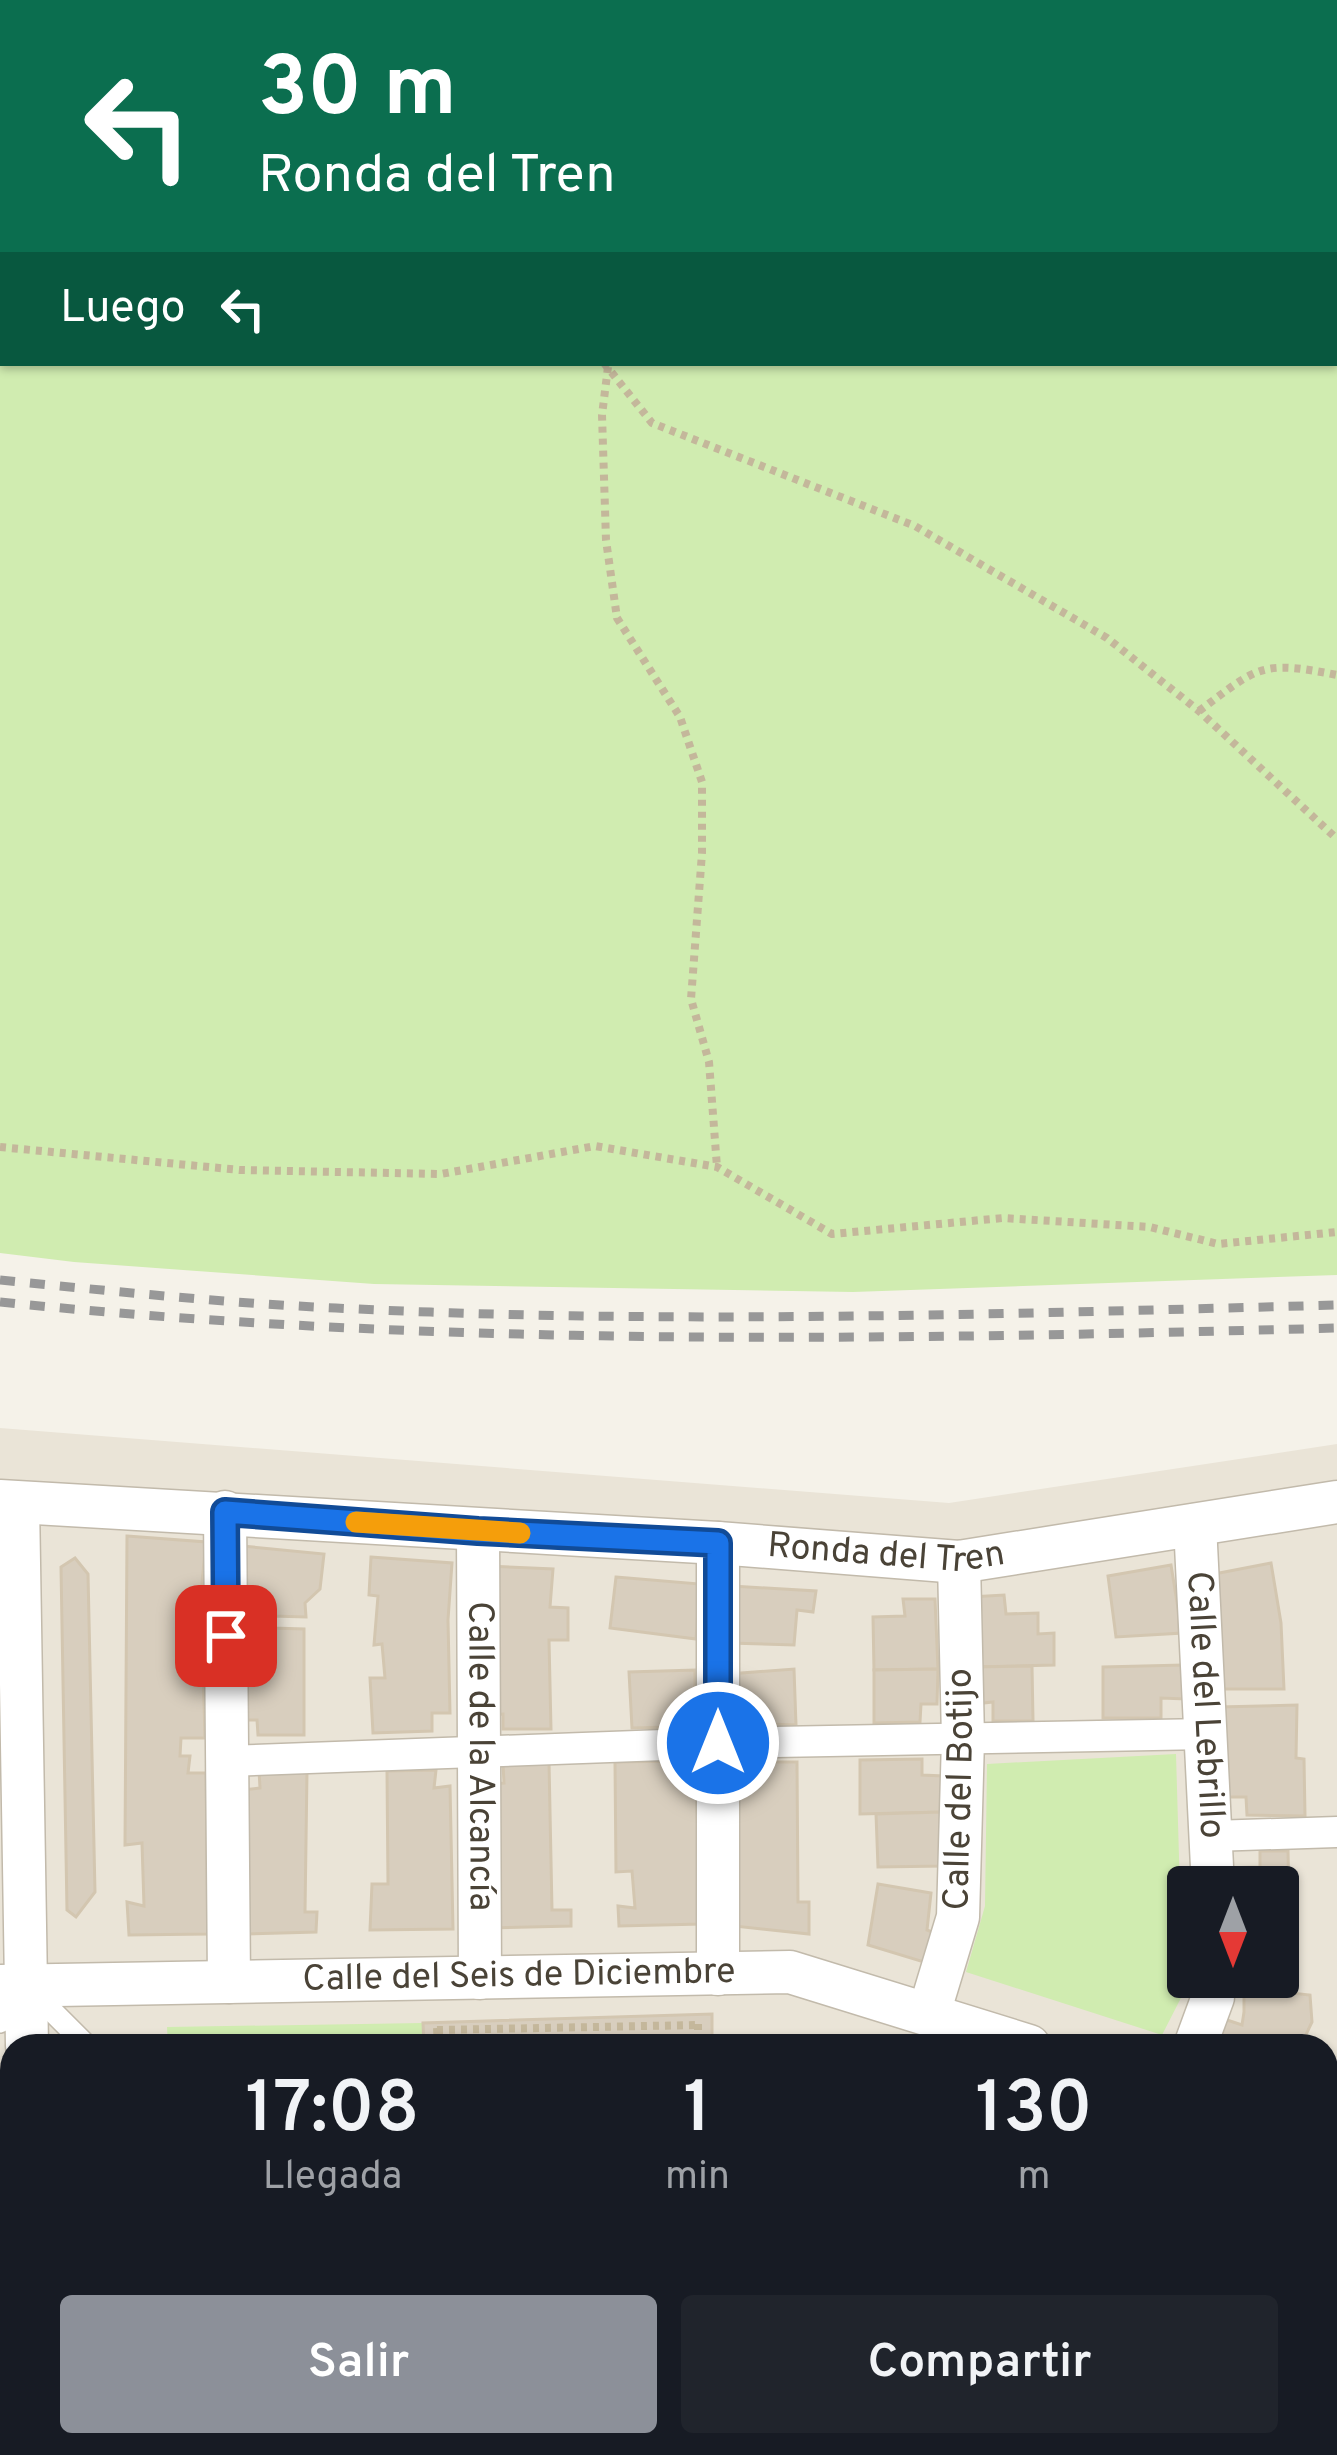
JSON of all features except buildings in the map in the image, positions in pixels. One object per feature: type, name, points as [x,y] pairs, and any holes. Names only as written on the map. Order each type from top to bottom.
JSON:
[{"type":"street","name":"Ronda del Tren","points":[[9,1502],[718,1543],[958,1562],[1337,1502]]},
{"type":"street","points":[[9,1502],[13,1986],[24,2034]]},
{"type":"street","points":[[225,1512],[229,1982]]},
{"type":"street","name":"Calle del Lebrillo","points":[[1195,1525],[1213,1866]]},
{"type":"street","name":"Calle de la Alcancía","points":[[478,1531],[480,1978]]},
{"type":"street","points":[[718,1543],[718,1974]]},
{"type":"street","name":"Calle del Botijo","points":[[929,2013],[958,1917],[963,1739],[958,1562]]},
{"type":"street","points":[[227,1760],[718,1743],[1208,1734]]},
{"type":"street","points":[[1213,1836],[1337,1832]]},
{"type":"street","name":"Calle del Seis de Diciembre","points":[[13,1986],[790,1972],[993,2034]]},
{"type":"street","points":[[1199,2034],[1213,1998]]},
{"type":"lane","points":[[0,2023],[13,1986],[72,2034]]},
{"type":"path","points":[[606,366],[602,416],[606,540],[616,618],[680,717],[702,782],[691,999],[709,1062],[717,1167]]},
{"type":"path","points":[[607,366],[652,423],[915,526],[1107,638],[1198,711],[1337,839]]},
{"type":"path","points":[[1198,711],[1248,675],[1279,665],[1337,675]]},
{"type":"path","points":[[0,1147],[240,1170],[441,1174],[595,1146],[717,1167],[832,1234],[1003,1218],[1150,1227],[1218,1244],[1337,1232]]},
{"type":"path","points":[[437,2030],[698,2025]]},
{"type":"shaded area","points":[[0,1428],[949,1503],[1337,1444],[1337,2034],[0,2034]]},
{"type":"green space","points":[[0,366],[1337,366],[1337,1275],[853,1292],[374,1284],[0,1253]]},
{"type":"green space","points":[[1176,1754],[1179,1866],[1167,1866],[1167,1998],[1181,1998],[1163,2034],[966,1972],[985,1906],[987,1764]]},
{"type":"green space","points":[[423,2023],[423,2034],[167,2034],[167,2027]]},
{"type":"railway","points":[[0,1280],[294,1306],[586,1316],[836,1316],[1337,1305]]},
{"type":"railway","points":[[0,1302],[167,1317],[501,1334],[835,1337],[1337,1328]]},
{"type":"slow traffic","points":[[356,1522],[520,1533]]},
{"type":"route","points":[[226,1636],[225,1512],[718,1543],[718,1743]]}]
